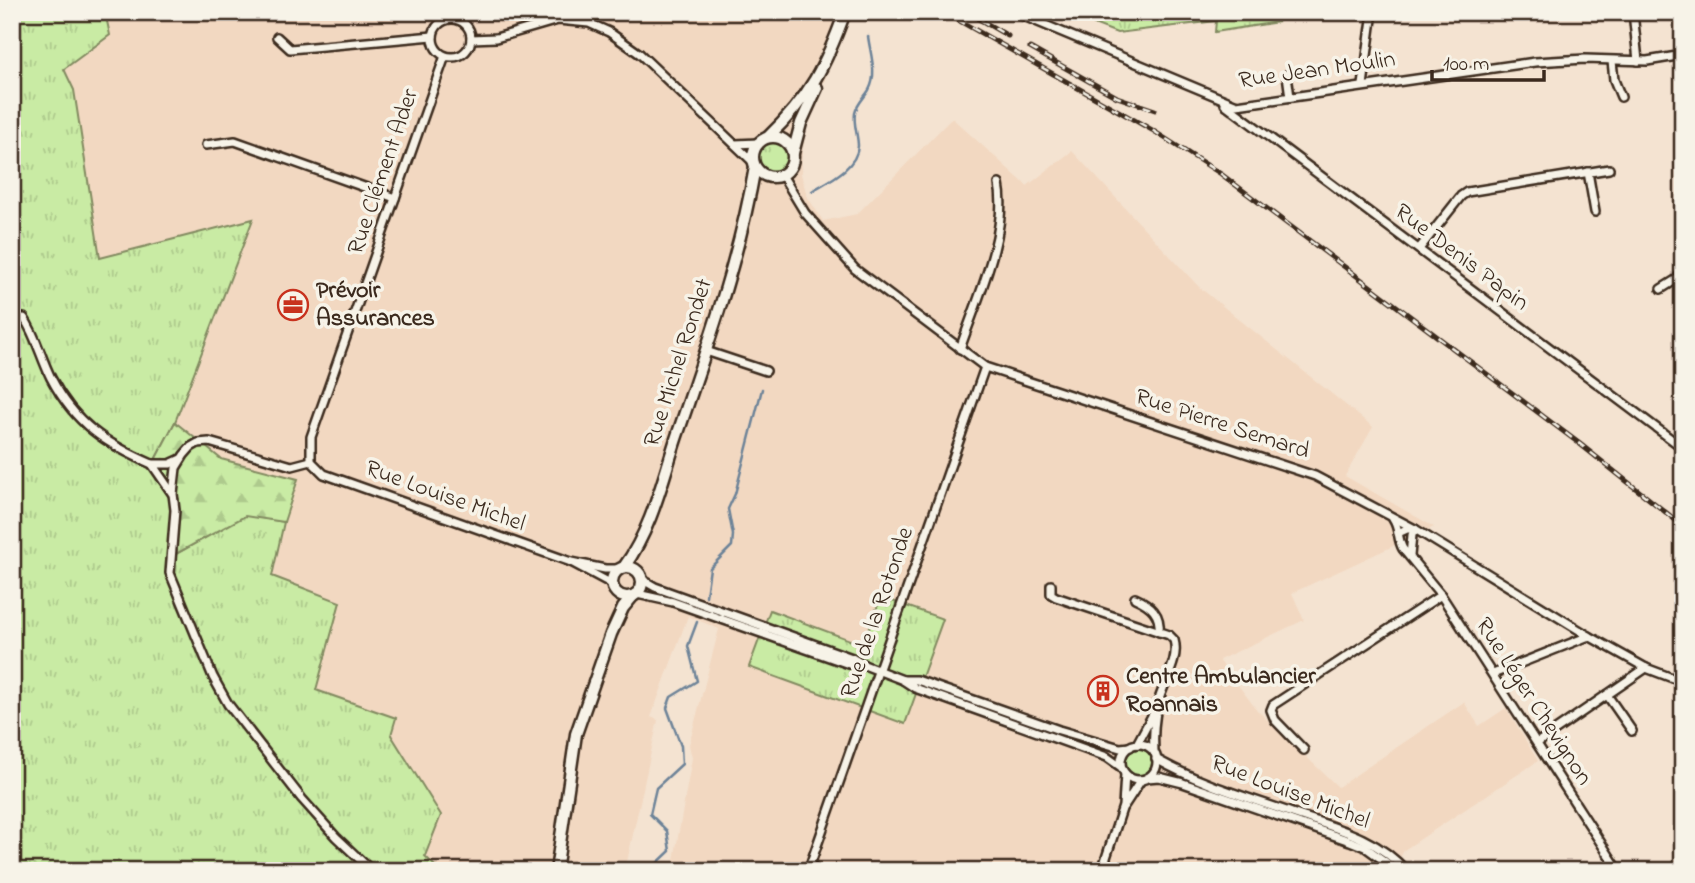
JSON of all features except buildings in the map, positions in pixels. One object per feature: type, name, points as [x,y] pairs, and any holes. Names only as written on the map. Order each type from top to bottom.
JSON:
[{"type":"street","points":[[471,40],[496,38],[558,20],[589,23],[608,32],[640,54],[762,174],[777,176],[792,165],[801,123],[845,12]]},
{"type":"street","name":"Rue Jean Moulin","points":[[1014,12],[1237,105],[1535,62],[1585,59],[1654,61],[1683,55]]},
{"type":"street","points":[[1363,85],[1373,12]]},
{"type":"street","points":[[1633,12],[1638,61]]},
{"type":"street","points":[[460,16],[467,26],[471,40],[463,54],[456,57],[445,56],[437,50],[434,31],[443,21],[460,16]]},
{"type":"street","points":[[277,37],[290,49],[433,36]]},
{"type":"street","name":"Rue Clément Ader","points":[[311,461],[311,437],[445,56]]},
{"type":"street","points":[[1612,61],[1614,80],[1621,97]]},
{"type":"street","points":[[734,144],[758,143],[768,137],[803,99],[825,62]]},
{"type":"street","points":[[1287,75],[1290,97]]},
{"type":"street","name":"Rue Denis Papin","points":[[1216,97],[1683,448]]},
{"type":"street","points":[[768,137],[782,139],[791,147],[793,153]]},
{"type":"street","points":[[206,145],[235,141],[395,198]]},
{"type":"street","points":[[754,164],[752,154],[758,143]]},
{"type":"street","name":"Rue Michel Rondet","points":[[746,215],[754,164]]},
{"type":"street","points":[[1419,249],[1467,192],[1609,169]]},
{"type":"street","points":[[1588,172],[1595,212]]},
{"type":"street","name":"Rue Michel Rondet","points":[[642,577],[639,556],[648,524],[706,351],[746,215],[757,186],[777,176]]},
{"type":"street","name":"Rue Pierre Semard","points":[[777,176],[805,213],[855,269],[985,367],[1315,476],[1415,529],[1646,668],[1683,682]]},
{"type":"street","points":[[960,349],[1000,229],[1002,200],[999,184]]},
{"type":"street","points":[[1661,289],[1677,279],[1683,270]]},
{"type":"street","points":[[12,319],[24,318],[58,388],[72,410],[89,429],[126,453],[152,464],[170,464],[181,459]]},
{"type":"street","points":[[706,351],[766,371]]},
{"type":"street","name":"Rue de la Rotonde","points":[[808,871],[985,367]]},
{"type":"street","points":[[311,461],[292,466],[209,443],[198,443],[181,459],[176,468],[170,573],[213,677],[228,704],[323,822],[372,871]]},
{"type":"street","name":"Rue Louise Michel","points":[[311,461],[324,474],[571,562],[605,569],[621,568]]},
{"type":"street","points":[[152,464],[173,494]]},
{"type":"street","name":"Rue Léger Chevignon","points":[[1390,516],[1396,524],[1398,541],[1441,595],[1619,871]]},
{"type":"street","name":"Rue Michel Rondet","points":[[621,568],[634,554],[648,524]]},
{"type":"street","points":[[1398,533],[1415,529],[1409,546],[1410,556]]},
{"type":"street","name":"Rue Louise Michel","points":[[571,562],[614,588]]},
{"type":"street","points":[[611,634],[613,575],[621,568],[634,568],[655,587],[852,658],[915,688],[1107,757],[1135,780],[1144,779]]},
{"type":"street","points":[[556,871],[576,734],[611,634],[622,608],[640,590],[642,577]]},
{"type":"street","points":[[1051,586],[1051,594],[1056,597],[1159,632],[1174,640],[1176,651],[1146,731],[1122,755],[1123,806],[1102,869],[1086,871]]},
{"type":"street","points":[[614,588],[624,597],[635,595],[673,602],[849,664],[864,665]]},
{"type":"street","points":[[1304,750],[1275,720],[1271,710],[1273,705],[1441,595]]},
{"type":"street","points":[[1135,598],[1148,604],[1158,616],[1159,632]]},
{"type":"street","points":[[1493,674],[1589,636]]},
{"type":"street","points":[[1537,743],[1646,668]]},
{"type":"street","points":[[903,680],[917,680],[1120,748],[1146,746],[1155,755]]},
{"type":"street","points":[[1607,695],[1632,731]]},
{"type":"street","points":[[1123,806],[1144,779],[1155,770],[1153,734],[1158,703]]},
{"type":"street","name":"Rue Louise Michel","points":[[1155,755],[1209,783],[1347,831],[1383,851],[1406,871]]},
{"type":"street","name":"Rue Louise Michel","points":[[1144,779],[1159,777],[1183,783],[1350,841],[1365,847],[1398,871]]},
{"type":"shaded area","points":[[105,12],[852,12],[807,125],[802,153],[801,174],[807,196],[823,221],[857,214],[952,118],[1027,186],[1072,151],[1199,287],[1373,427],[1345,476],[1434,527],[1292,593],[1304,620],[1219,660],[1257,710],[1338,787],[1464,702],[1479,726],[1506,708],[1538,761],[1404,850],[1394,871],[672,871],[692,758],[689,745],[719,629],[688,616],[651,717],[658,720],[625,871],[440,871],[425,856],[441,815],[390,735],[315,690],[272,576],[284,522],[298,479],[221,459],[175,422],[252,220],[100,258],[74,90],[64,69],[110,35]]},
{"type":"green space","points":[[12,12],[105,12],[110,35],[64,69],[74,90],[100,258],[253,219],[175,422],[155,460],[179,499],[176,554],[245,515],[284,522],[272,576],[340,602],[316,690],[396,718],[391,735],[441,815],[425,856],[440,871],[12,871]]},
{"type":"green space","points":[[1063,12],[1280,12],[1278,22],[1215,32],[1216,21],[1117,33]]},
{"type":"green space","points":[[773,142],[784,146],[788,157],[784,168],[773,172],[762,168],[758,157],[762,146]]},
{"type":"green space","points":[[175,422],[221,459],[298,479],[284,522],[245,516],[176,554],[179,499],[155,460]]},
{"type":"green space","points":[[881,597],[943,619],[905,724],[749,667],[770,610],[863,645]]},
{"type":"green space","points":[[1139,749],[1148,753],[1152,762],[1148,771],[1139,775],[1130,771],[1126,762],[1130,753]]},
{"type":"waterway","points":[[812,191],[841,173],[856,154],[858,146],[855,113],[869,90],[873,77],[868,36]]},
{"type":"waterway","points":[[706,596],[710,568],[732,546],[733,535],[728,509],[735,494],[762,389]]},
{"type":"waterway","points":[[649,871],[670,851],[667,831],[650,814],[656,788],[682,764],[681,746],[667,708],[671,697],[697,681],[688,646],[697,622]]},
{"type":"railway","points":[[944,12],[1152,130],[1221,174],[1580,444],[1683,526]]},
{"type":"railway","points":[[967,12],[1008,36]]},
{"type":"railway","points":[[1030,48],[1117,97],[1155,110]]},
{"type":"place","name":"Prévoir Assurances","points":[[293,305]]},
{"type":"place","name":"Centre Ambulancier Roannais","points":[[1103,691]]}]
